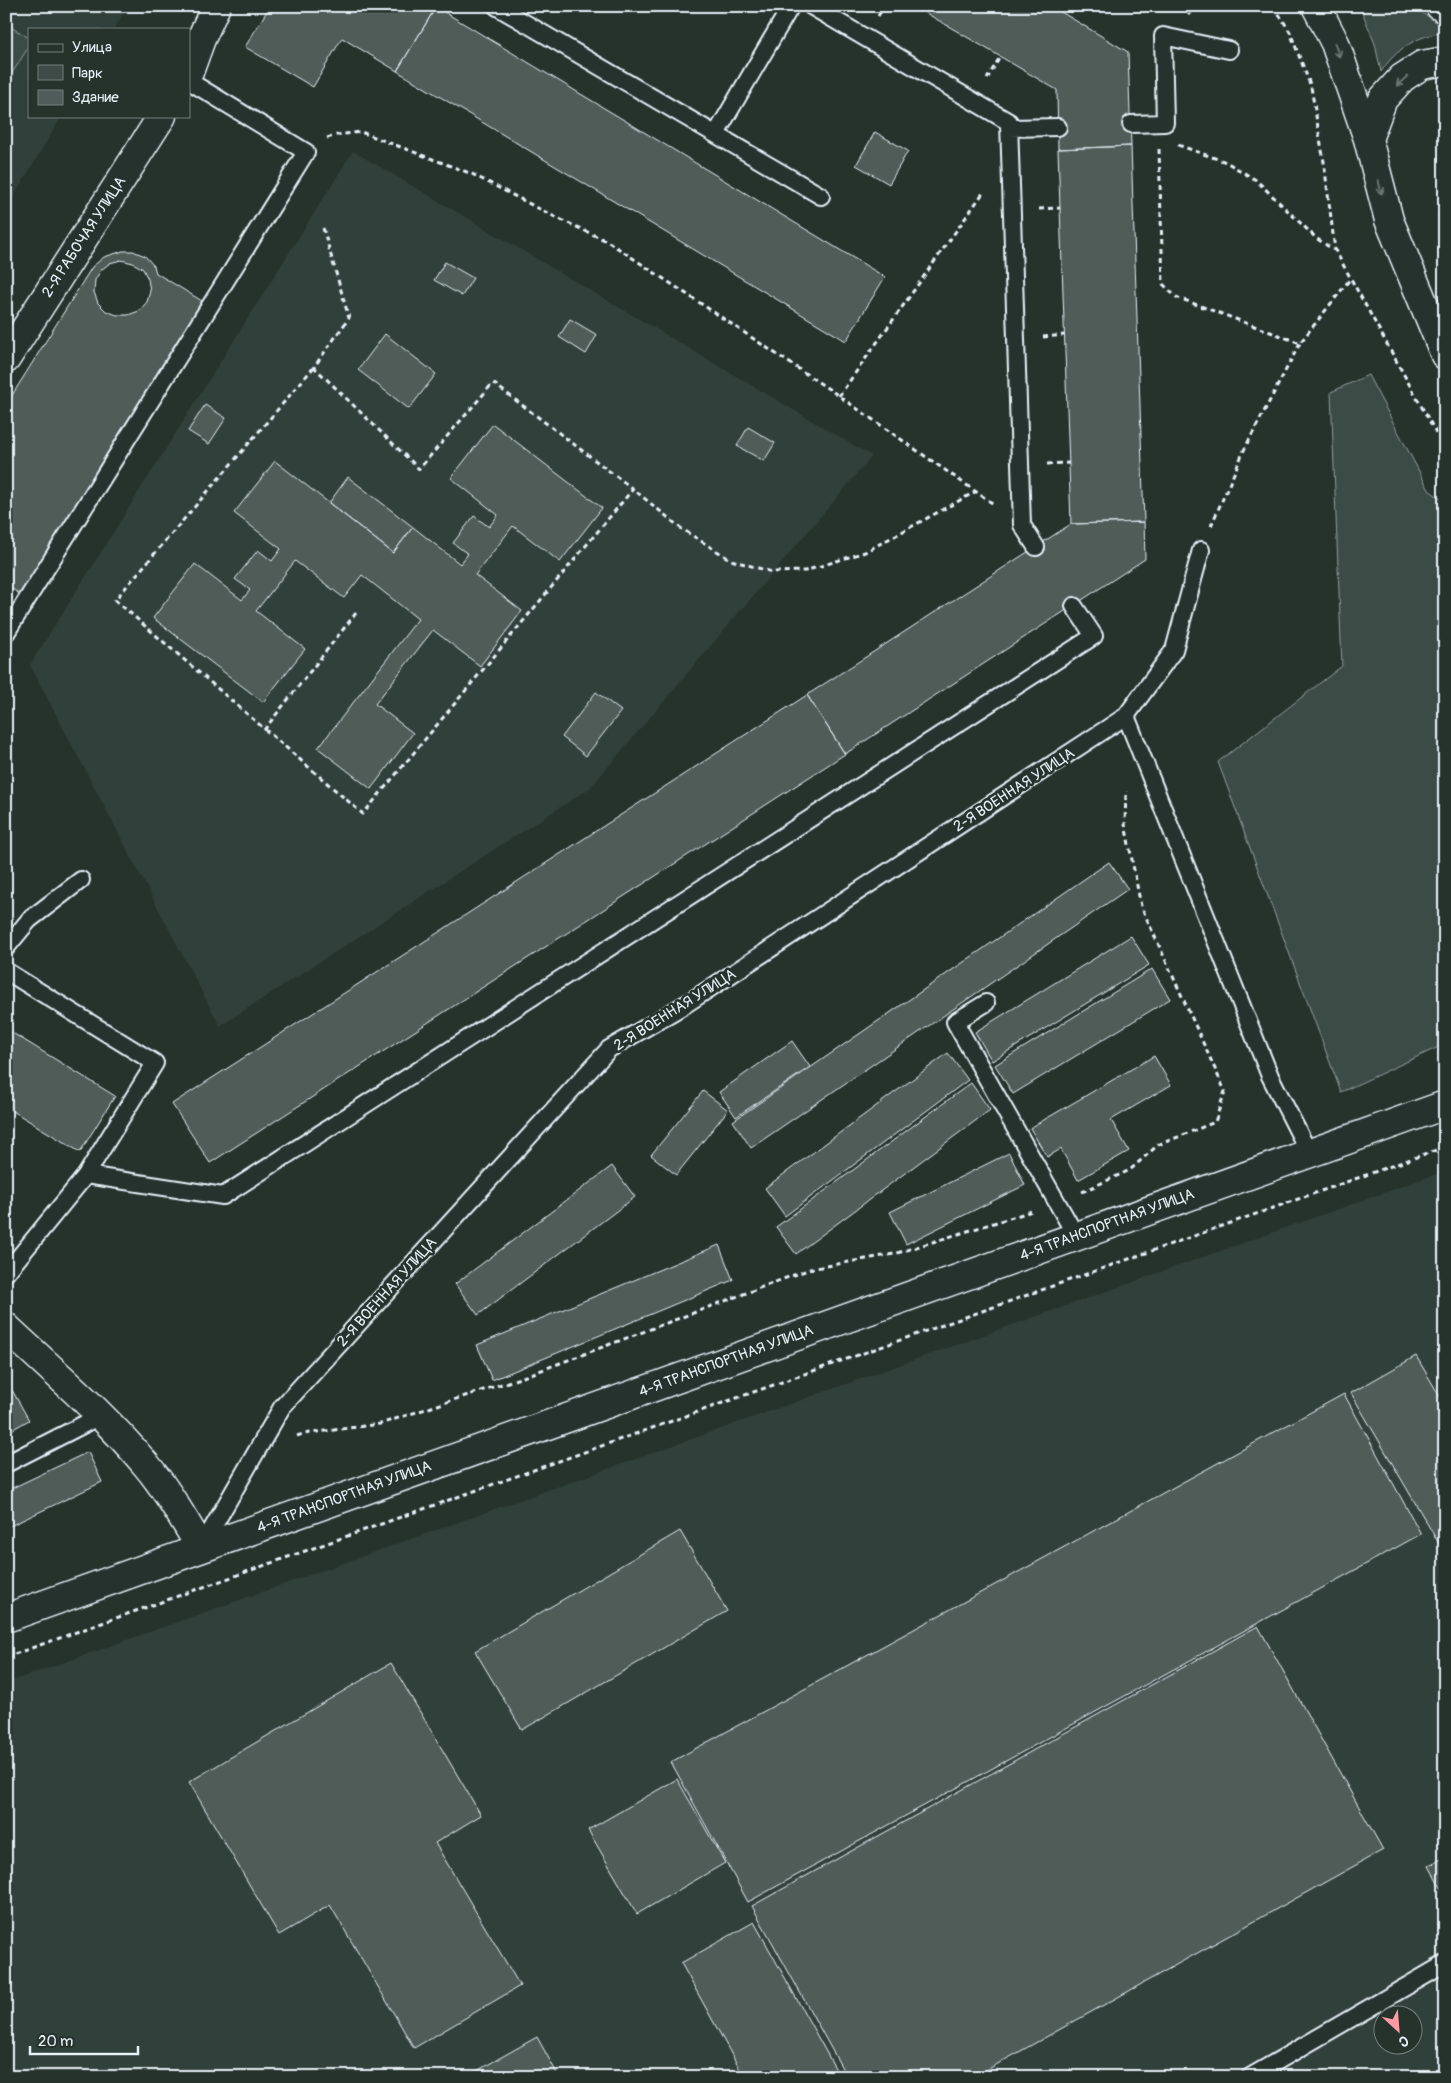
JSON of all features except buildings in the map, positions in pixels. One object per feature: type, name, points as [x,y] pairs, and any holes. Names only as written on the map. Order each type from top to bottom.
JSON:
[{"type":"main road","points":[[190,69],[216,6]]},
{"type":"main road","points":[[1316,6],[1335,43],[1368,140],[1389,220],[1445,355]]},
{"type":"main road","points":[[1440,6],[1445,9]]},
{"type":"main road","points":[[1368,140],[1384,99],[1402,78],[1422,65],[1445,61]]},
{"type":"main road","name":"2-Я РАБОЧАЯ УЛИЦА","points":[[6,359],[161,118]]},
{"type":"main road","name":"4-Я ТРАНСПОРТНАЯ УЛИЦА","points":[[6,1618],[1445,1105]]},
{"type":"main road","points":[[6,1327],[100,1416],[148,1466],[178,1509],[201,1548]]},
{"type":"lane","points":[[496,6],[821,196]]},
{"type":"lane","points":[[716,134],[791,6]]},
{"type":"lane","points":[[811,6],[1009,122],[1022,525],[1036,547]]},
{"type":"lane","points":[[1131,124],[1165,122],[1162,36],[1229,50]]},
{"type":"lane","points":[[6,633],[306,152],[190,82]]},
{"type":"lane","points":[[1009,128],[1058,127]]},
{"type":"lane","name":"2-Я ВОЕННАЯ УЛИЦА","points":[[201,1548],[282,1407],[609,1050],[686,1004],[1126,716],[1174,650],[1201,550]]},
{"type":"lane","points":[[86,1175],[223,1196],[1094,636],[1074,606]]},
{"type":"lane","points":[[1126,716],[1270,1076],[1309,1153]]},
{"type":"lane","points":[[6,948],[29,920],[81,880]]},
{"type":"lane","points":[[6,971],[156,1063],[86,1175],[6,1273]]},
{"type":"lane","points":[[986,1002],[955,1022],[1076,1236]]},
{"type":"lane","points":[[6,1464],[100,1416]]},
{"type":"lane","points":[[1250,2077],[1445,1964]]},
{"type":"path","points":[[877,18],[884,6]]},
{"type":"path","points":[[1274,6],[1290,32],[1311,87],[1324,162],[1335,250],[1445,449]]},
{"type":"path","points":[[986,82],[1000,57]]},
{"type":"path","points":[[1165,122],[1159,139],[1163,284],[1176,297],[1300,343]]},
{"type":"path","points":[[306,152],[321,141],[336,135],[362,132],[472,174],[555,217],[607,241],[839,396],[1022,525]]},
{"type":"path","points":[[1159,139],[1226,162],[1256,180],[1316,238],[1335,250]]},
{"type":"path","points":[[839,396],[1010,155]]},
{"type":"path","points":[[1036,209],[1060,208]]},
{"type":"path","points":[[323,228],[349,318],[314,367],[115,600],[363,814],[634,489]]},
{"type":"path","points":[[1201,550],[1245,448],[1300,343],[1351,278]]},
{"type":"path","points":[[1040,337],[1064,336]]},
{"type":"path","points":[[314,367],[419,468],[493,383],[634,489],[682,529],[731,560],[772,572],[805,571],[866,552],[975,492]]},
{"type":"path","points":[[1044,464],[1069,463]]},
{"type":"path","points":[[264,730],[356,613]]},
{"type":"path","points":[[255,1454],[303,1434],[380,1424],[523,1377],[810,1268],[894,1254],[1057,1203],[1130,1170],[1158,1145],[1215,1122],[1225,1091],[1141,906],[1125,824]]},
{"type":"path","points":[[6,1657],[1445,1147]]},
{"type":"shaded area","points":[[6,6],[128,6],[115,28],[28,28],[28,118],[61,118],[6,209]]},
{"type":"shaded area","points":[[353,151],[872,456],[590,788],[220,1026],[30,665]]},
{"type":"shaded area","points":[[1445,1171],[1445,2077],[6,2077],[6,1683]]},
{"type":"green space","points":[[1360,6],[1411,6],[1445,27],[1445,33],[1426,36],[1408,45],[1393,57],[1381,72],[1375,44]]},
{"type":"green space","points":[[6,24],[28,37],[28,48],[6,83]]},
{"type":"green space","points":[[1445,209],[1445,260],[1438,214]]},
{"type":"green space","points":[[1368,375],[1429,490],[1445,502],[1445,1044],[1341,1092],[1218,762],[1342,666],[1331,392]]}]
